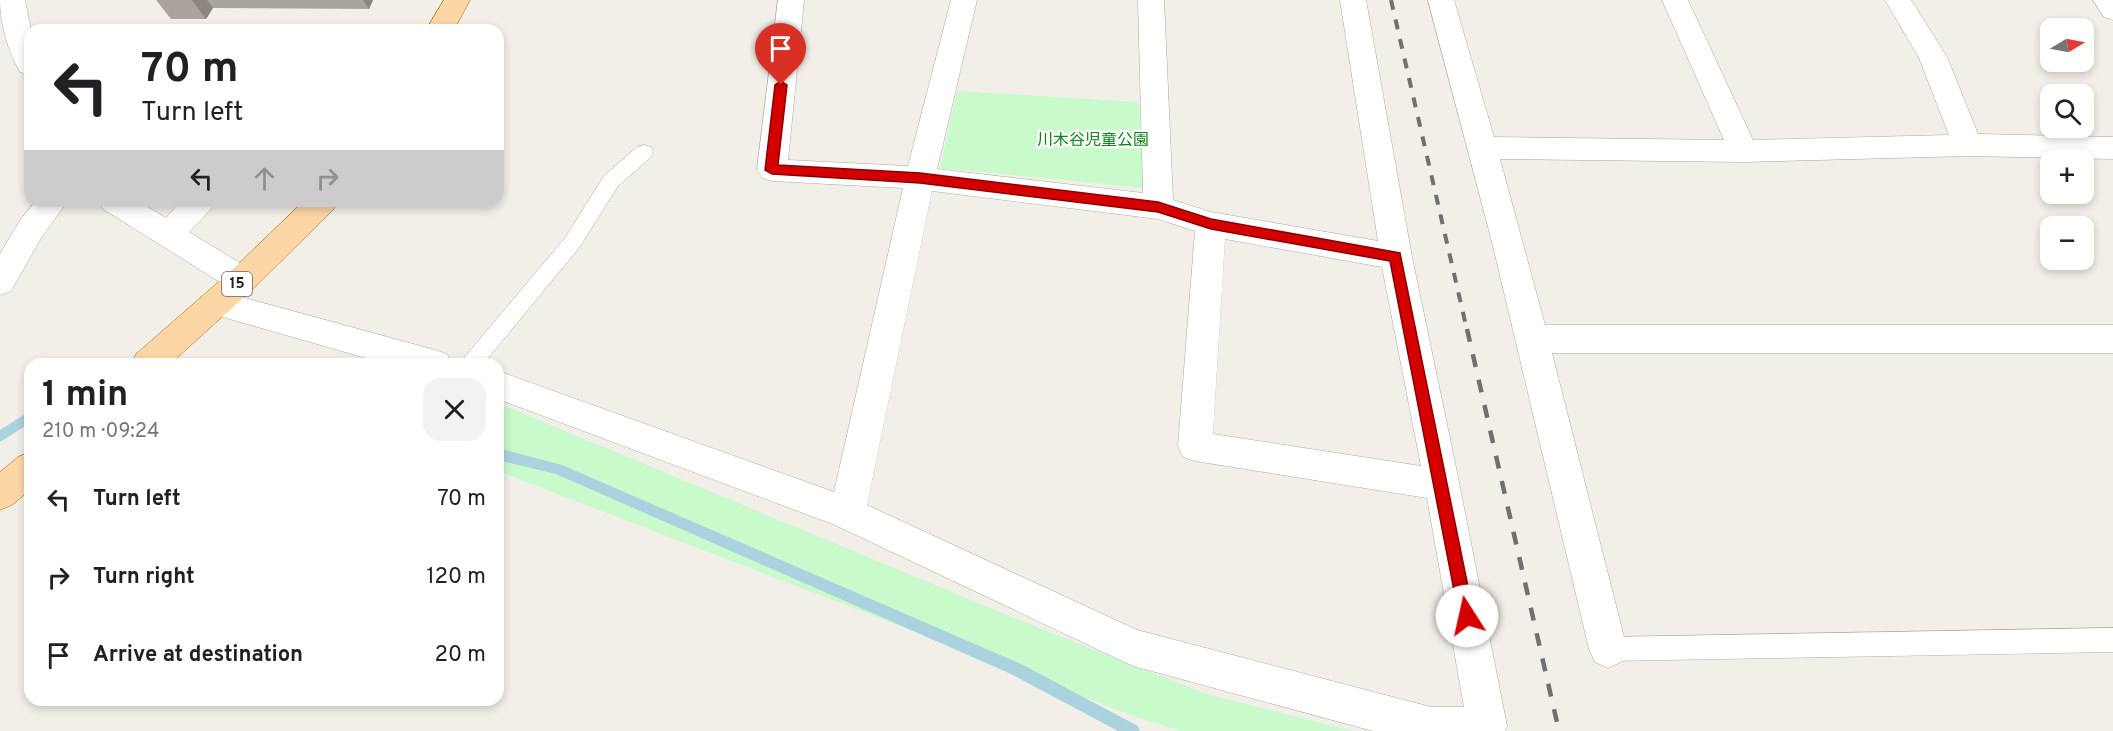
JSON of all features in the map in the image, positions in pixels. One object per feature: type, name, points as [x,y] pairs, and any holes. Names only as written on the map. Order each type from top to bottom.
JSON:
[{"type":"main road","points":[[443,24],[457,0]]},
{"type":"main road","name":"15","points":[[155,358],[243,280],[317,207]]},
{"type":"main road","points":[[0,494],[24,473]]},
{"type":"street","points":[[12,0],[18,33],[24,49]]},
{"type":"street","points":[[790,0],[772,170],[920,178],[1158,207],[1211,224],[1396,257]]},
{"type":"street","points":[[847,513],[920,178],[964,0]]},
{"type":"street","points":[[1151,0],[1158,207]]},
{"type":"street","points":[[504,387],[847,513],[1133,647],[1431,727],[1487,726],[1396,257],[1353,0]]},
{"type":"street","points":[[1441,0],[1484,148],[1534,339],[1608,649]]},
{"type":"street","points":[[1675,0],[1744,151]]},
{"type":"street","points":[[1898,0],[1933,57],[1968,145]]},
{"type":"street","points":[[2106,0],[2113,11]]},
{"type":"street","points":[[1484,148],[1744,151],[1968,145],[2113,148]]},
{"type":"street","points":[[1,280],[32,227],[48,207]]},
{"type":"street","points":[[124,207],[243,280]]},
{"type":"street","points":[[169,234],[194,207]]},
{"type":"street","points":[[1211,224],[1195,446],[1442,485]]},
{"type":"street","points":[[216,303],[413,358]]},
{"type":"street","points":[[1534,339],[2113,339]]},
{"type":"lane","points":[[476,358],[572,243],[611,181],[644,152]]},
{"type":"lane","points":[[1608,649],[2113,640]]},
{"type":"green space","name":"川木谷児童公園","points":[[957,91],[1138,102],[1146,188],[940,168]]},
{"type":"green space","points":[[504,405],[1024,622],[1207,694],[1353,731],[1181,731],[1136,717],[504,473]]},
{"type":"waterway","points":[[0,437],[24,420]]},
{"type":"waterway","points":[[504,456],[558,469],[1016,669],[1133,731]]},
{"type":"railway","points":[[1391,0],[1467,330]]},
{"type":"railway","points":[[1467,329],[1559,731]]},
{"type":"route","points":[[781,85],[772,170],[920,178],[1158,207],[1211,224],[1396,257],[1467,616]]}]
